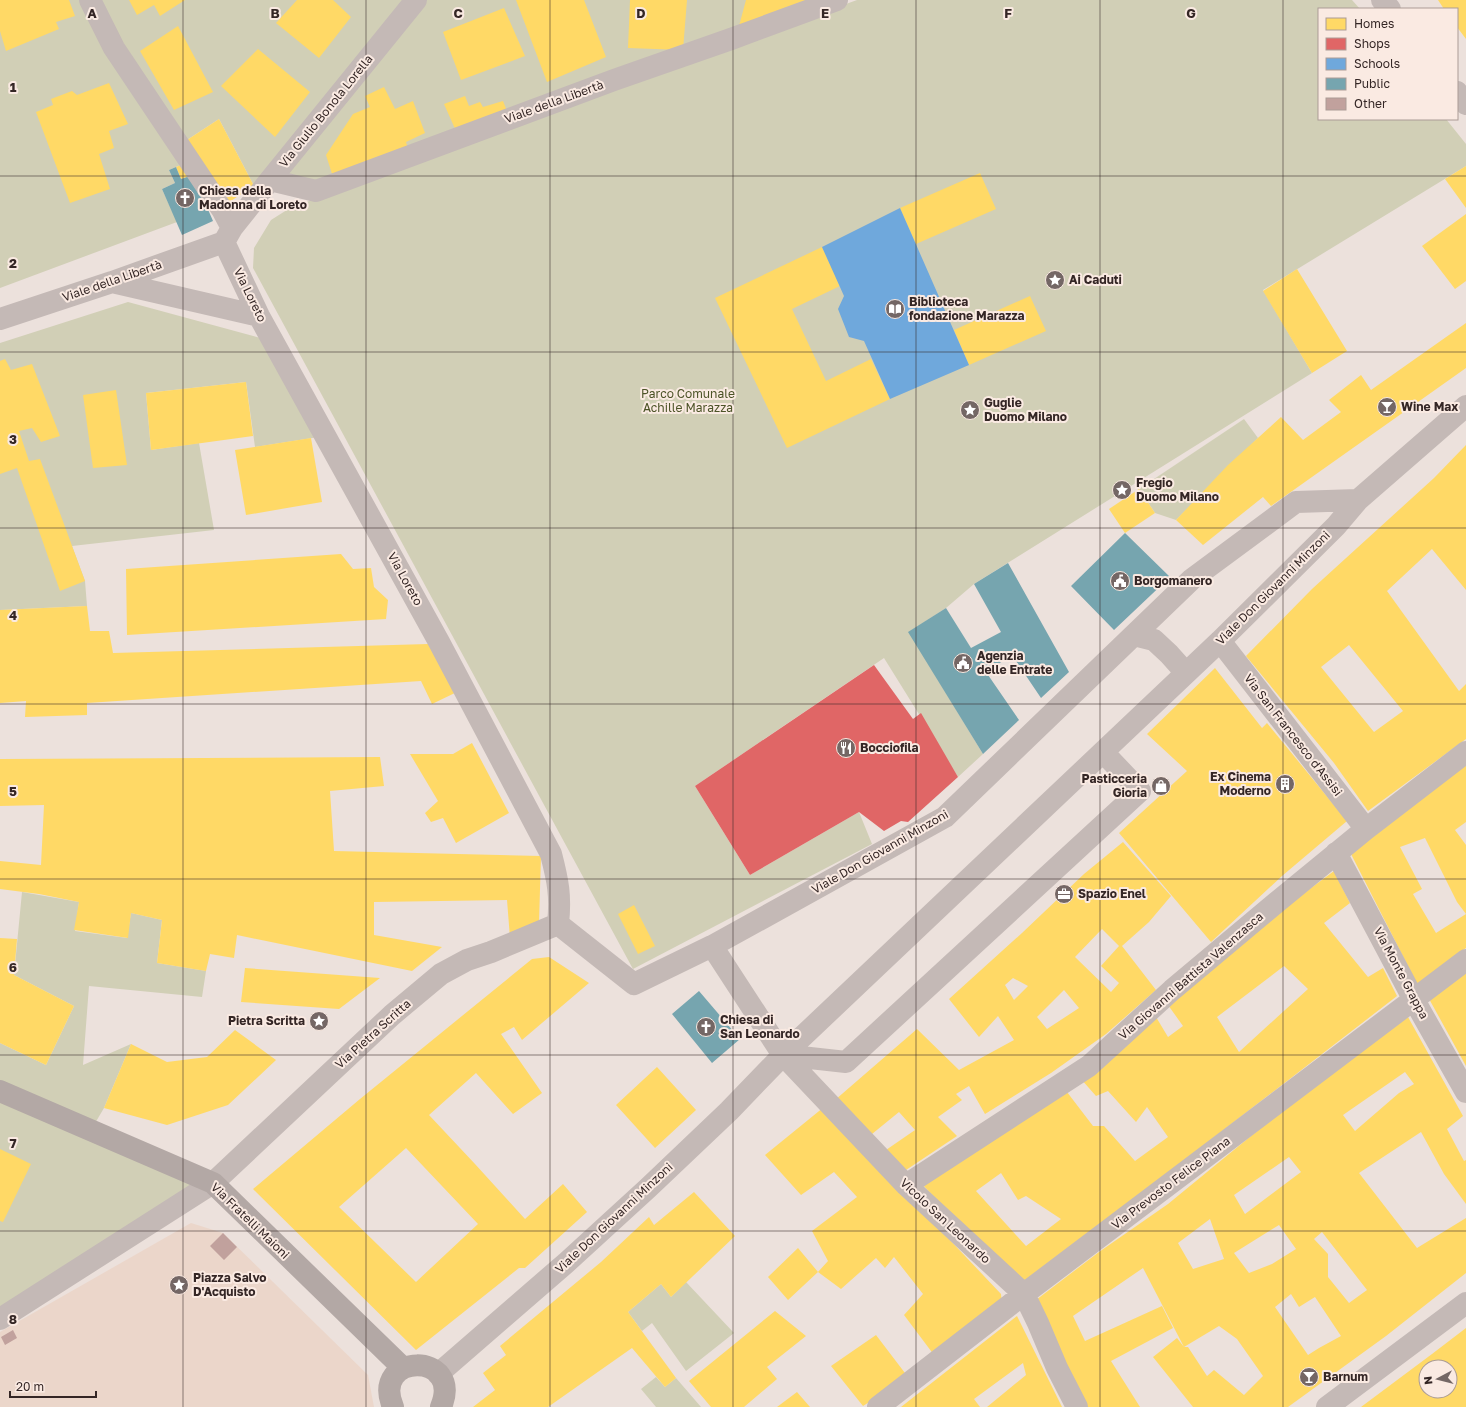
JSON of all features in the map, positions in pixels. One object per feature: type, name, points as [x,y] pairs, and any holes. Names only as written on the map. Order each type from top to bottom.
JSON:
[{"type":"main road","name":"Via Fratelli Maioni","points":[[0,1091],[213,1183],[403,1368]]},
{"type":"main road","points":[[393,1407],[389,1390],[391,1382],[396,1374],[403,1368],[418,1364],[432,1369],[438,1374],[443,1382],[445,1390],[441,1407]]},
{"type":"street","name":"Via Loreto","points":[[90,0],[114,48],[223,211],[228,235],[259,316],[439,642],[551,854],[558,880],[561,903],[558,924]]},
{"type":"street","name":"Via Giulio Bonola Lorella","points":[[228,235],[270,180],[416,0]]},
{"type":"street","name":"Viale della Libertà","points":[[270,180],[316,191],[614,80],[837,0]]},
{"type":"street","points":[[1382,0],[1389,8]]},
{"type":"street","points":[[1458,93],[1466,104]]},
{"type":"street","name":"Viale della Libertà","points":[[0,319],[112,282],[228,235]]},
{"type":"street","points":[[112,282],[259,316]]},
{"type":"street","name":"Viale Don Giovanni Minzoni","points":[[438,1374],[566,1263],[648,1188],[729,1111],[783,1055],[1220,641],[1336,526],[1358,500],[1465,407]]},
{"type":"street","name":"Viale Don Giovanni Minzoni","points":[[558,924],[634,984],[712,946],[945,817],[1192,579],[1296,502],[1358,500]]},
{"type":"street","points":[[1134,634],[1154,640],[1186,673]]},
{"type":"street","name":"Via San Francesco d'Assisi","points":[[1220,641],[1366,829]]},
{"type":"street","points":[[783,1055],[846,1062],[1140,791],[1103,752]]},
{"type":"street","name":"Via Giovanni Battista Valenzasca","points":[[906,1185],[1089,1066],[1172,990],[1336,853],[1466,752]]},
{"type":"street","name":"Via Monte Grappa","points":[[1336,853],[1414,1000],[1466,1092]]},
{"type":"street","name":"Via Pietra Scritta","points":[[0,1319],[213,1183],[392,1015],[441,974],[467,960],[491,952],[558,924]]},
{"type":"street","name":"Vicolo San Leonardo","points":[[712,946],[783,1055],[906,1185],[1024,1294],[1057,1368],[1077,1407]]},
{"type":"street","name":"Via Prevosto Felice Piana","points":[[878,1407],[1024,1294],[1466,960]]},
{"type":"street","points":[[1327,1407],[1466,1304]]},
{"type":"green space","points":[[0,0],[835,0],[316,191],[254,186],[219,119],[187,140],[190,161],[169,170],[175,183],[162,189],[177,222],[0,288]]},
{"type":"green space","name":"Parco Comunale Achille Marazza","points":[[857,0],[1352,0],[1359,8],[1318,8],[1318,120],[1447,120],[1466,144],[1466,166],[1263,290],[1312,373],[974,584],[946,608],[909,632],[983,754],[958,777],[884,658],[695,786],[750,875],[859,812],[872,844],[633,969],[253,268],[254,248],[271,220],[290,208]]},
{"type":"green space","points":[[128,302],[275,342],[325,436],[255,447],[246,382],[146,393],[151,450],[199,443],[214,530],[72,546],[85,581],[87,606],[0,610],[0,343]]},
{"type":"green space","points":[[1244,419],[1258,438],[1176,520],[1155,513],[1139,489]]},
{"type":"green space","points":[[22,892],[79,902],[75,931],[127,938],[131,913],[162,920],[157,963],[206,971],[202,997],[89,986],[83,1065],[131,1044],[104,1108],[91,1130],[213,1183],[0,1319],[0,1043],[46,1065],[74,1006],[14,975]]},
{"type":"green space","points":[[686,1282],[734,1333],[686,1371],[652,1323],[642,1331],[628,1312],[661,1284],[671,1297]]},
{"type":"green space","points":[[656,1377],[665,1387],[676,1378],[701,1407],[656,1407],[641,1389]]},
{"type":"shaded area","name":"Piazza Salvo D'Acquisto","points":[[191,1223],[223,1233],[368,1375],[374,1407],[0,1407],[0,1332]]},
{"type":"building: Homes","points":[[0,0],[69,0],[75,16],[56,22],[59,29],[6,51],[0,31]]},
{"type":"building: Homes","points":[[129,0],[185,0],[160,16],[154,5],[137,15]]},
{"type":"building: Homes","points":[[297,0],[333,0],[351,17],[319,58],[276,23]]},
{"type":"building: Homes","points":[[516,0],[584,0],[606,57],[547,82]]},
{"type":"building: Homes","points":[[630,0],[687,0],[683,50],[628,48]]},
{"type":"building: Homes","points":[[746,0],[808,0],[739,26]]},
{"type":"building: Homes","points":[[1438,0],[1466,0],[1466,39],[1458,28],[1458,8],[1443,8]]},
{"type":"building: Homes","points":[[504,8],[525,56],[461,80],[443,32]]},
{"type":"building: Homes","points":[[178,26],[213,92],[174,110],[140,51]]},
{"type":"building: Homes","points":[[258,49],[310,92],[275,137],[221,86]]},
{"type":"building: Homes","points":[[109,83],[128,124],[109,131],[114,148],[99,154],[110,189],[70,203],[36,112],[53,105],[51,99],[72,91],[77,95]]},
{"type":"building: Homes","points":[[384,87],[395,109],[413,101],[425,133],[406,142],[408,149],[333,177],[326,155],[353,114],[370,107],[365,96]]},
{"type":"building: Homes","points":[[465,96],[469,106],[480,102],[483,107],[503,101],[507,111],[456,131],[444,104]]},
{"type":"building: Homes","points":[[219,119],[254,186],[226,204],[187,140]]},
{"type":"building: Homes","points":[[188,162],[193,175],[181,179],[176,167]]},
{"type":"building: Homes","points":[[1466,166],[1466,208],[1445,179]]},
{"type":"building: Homes","points":[[980,173],[996,209],[916,244],[900,208]]},
{"type":"building: Homes","points":[[1466,214],[1466,281],[1455,289],[1422,246]]},
{"type":"building: Homes","points":[[822,247],[840,286],[792,309],[826,381],[871,359],[890,399],[787,448],[715,298]]},
{"type":"building: Homes","points":[[1297,269],[1347,351],[1312,373],[1263,291]]},
{"type":"building: Homes","points":[[1030,296],[1046,331],[969,365],[954,330]]},
{"type":"building: Homes","points":[[1466,323],[1466,368],[1271,506],[1263,497],[1203,545],[1176,520],[1228,465],[1281,417],[1303,440],[1341,412],[1329,400],[1361,375],[1371,390]]},
{"type":"building: Homes","points":[[5,359],[11,370],[32,364],[60,436],[41,442],[32,428],[19,431],[29,461],[40,459],[85,581],[60,591],[17,468],[0,474],[0,361]]},
{"type":"building: Homes","points":[[246,382],[253,436],[151,450],[146,393]]},
{"type":"building: Homes","points":[[116,390],[127,465],[93,468],[83,395]]},
{"type":"building: Homes","points":[[311,438],[322,502],[246,515],[235,450]]},
{"type":"building: Homes","points":[[1466,445],[1466,590],[1432,549],[1387,591],[1459,691],[1466,684],[1466,739],[1368,811],[1334,763],[1246,656],[1312,589],[1434,478]],"holes":[[[1349,645],[1403,711],[1374,732],[1321,667]]]},
{"type":"building: Homes","points":[[1139,489],[1155,513],[1125,533],[1109,509]]},
{"type":"building: Homes","points":[[341,554],[353,569],[371,568],[374,587],[388,600],[386,619],[127,635],[126,569]]},
{"type":"building: Homes","points":[[87,606],[90,631],[109,631],[113,653],[428,644],[459,691],[432,704],[421,681],[87,703],[87,715],[25,717],[26,701],[0,703],[0,610]]},
{"type":"building: Homes","points":[[1215,668],[1262,728],[1267,723],[1347,821],[1282,876],[1211,942],[1119,833],[1187,771],[1147,734]]},
{"type":"building: Homes","points":[[472,743],[509,813],[456,843],[443,818],[431,822],[425,813],[438,801],[410,754],[453,754]]},
{"type":"building: Homes","points":[[380,757],[384,786],[330,791],[334,851],[541,856],[539,923],[510,938],[507,900],[374,902],[374,935],[442,947],[412,971],[237,935],[234,958],[210,954],[206,971],[157,963],[162,920],[131,913],[128,938],[74,930],[79,902],[39,894],[0,889],[0,861],[41,865],[44,805],[0,806],[0,759]]},
{"type":"building: Homes","points":[[1466,764],[1466,822],[1455,830],[1466,845],[1466,914],[1466,948],[1417,984],[1350,852]],"holes":[[[1425,838],[1457,902],[1466,914],[1436,933],[1413,894],[1422,889],[1400,847]]]},
{"type":"building: Homes","points":[[1123,842],[1171,896],[1149,922],[1122,946],[1156,990],[1106,1034],[1051,1073],[985,1114],[969,1086],[956,1094],[962,1100],[938,1117],[957,1136],[906,1170],[886,1150],[915,1130],[899,1112],[872,1134],[835,1100],[917,1029],[959,1070],[1014,1040],[998,1016],[979,1037],[949,999],[1084,874]],"holes":[[[1102,929],[1119,946],[1101,966],[1119,983],[1111,992],[1075,957]],[[1013,978],[1028,986],[1014,1000],[1005,985]],[[1064,990],[1079,1008],[1047,1029],[1037,1017]]]},
{"type":"building: Homes","points":[[1334,871],[1350,903],[1324,923],[1368,977],[1383,968],[1397,996],[1023,1285],[997,1263],[920,1182],[1067,1092],[1093,1126],[1104,1126],[1135,1161],[1168,1137],[1147,1107],[1136,1122],[1108,1091],[1096,1096],[1081,1079],[1156,1017],[1168,1037],[1183,1026],[1168,1005],[1284,908]],"holes":[[[1284,966],[1308,989],[1239,1052],[1217,1017]],[[1001,1173],[1018,1200],[1026,1196],[1061,1219],[1026,1246],[976,1191]]]},
{"type":"building: Homes","points":[[634,905],[655,946],[638,954],[618,914]]},
{"type":"building: Homes","points":[[0,938],[17,939],[14,975],[74,1006],[46,1065],[0,1043]]},
{"type":"building: Homes","points":[[549,957],[589,983],[522,1040],[514,1027],[501,1034],[542,1093],[513,1114],[476,1073],[429,1115],[525,1219],[563,1184],[587,1212],[525,1268],[519,1268],[416,1350],[253,1189],[360,1099],[532,959]],"holes":[[[406,1148],[478,1224],[416,1282],[339,1207]]]},
{"type":"building: Homes","points":[[245,968],[380,978],[339,1009],[241,1002]]},
{"type":"building: Homes","points":[[1466,969],[1466,1066],[1428,997]]},
{"type":"building: Homes","points":[[1408,1017],[1463,1116],[1447,1129],[1464,1161],[1466,1160],[1466,1204],[1444,1174],[1421,1132],[1359,1173],[1417,1248],[1466,1218],[1466,1273],[1386,1336],[1288,1407],[1193,1407],[1153,1357],[1177,1338],[1184,1347],[1143,1268],[1073,1316],[1085,1341],[1162,1306],[1173,1328],[1111,1361],[1140,1407],[1084,1407],[1036,1300],[1099,1252],[1168,1204],[1301,1095]],"holes":[[[1405,1072],[1414,1084],[1399,1093],[1355,1131],[1343,1115]],[[1289,1157],[1301,1172],[1245,1214],[1234,1195]],[[1210,1219],[1224,1259],[1193,1269],[1178,1243]],[[1279,1225],[1296,1249],[1272,1264],[1249,1273],[1234,1253]],[[1322,1232],[1367,1290],[1349,1303],[1328,1277],[1328,1254],[1314,1239]],[[1291,1294],[1299,1307],[1315,1297],[1341,1336],[1308,1355],[1275,1307]],[[1219,1326],[1237,1339],[1263,1376],[1244,1395],[1214,1370],[1207,1376],[1188,1347],[1184,1347]]]},
{"type":"building: Homes","points":[[235,1030],[276,1060],[228,1105],[167,1125],[104,1108],[131,1044],[167,1062],[207,1057]]},
{"type":"building: Homes","points":[[657,1067],[696,1110],[655,1148],[616,1105]]},
{"type":"building: Homes","points":[[824,1107],[1001,1294],[1002,1305],[934,1355],[904,1315],[923,1294],[894,1257],[885,1268],[876,1258],[841,1289],[818,1272],[828,1261],[812,1231],[857,1197],[834,1172],[801,1195],[765,1155]]},
{"type":"building: Homes","points":[[0,1149],[31,1164],[3,1222],[0,1221]]},
{"type":"building: Homes","points":[[694,1192],[735,1236],[671,1297],[661,1284],[628,1312],[676,1378],[665,1387],[632,1348],[548,1407],[473,1407],[495,1390],[483,1373],[506,1355],[500,1346],[601,1262],[649,1217],[654,1225]]},
{"type":"building: Homes","points":[[798,1248],[818,1272],[788,1300],[768,1277]]},
{"type":"building: Homes","points":[[775,1311],[806,1336],[767,1367],[777,1379],[744,1407],[711,1407],[689,1381]]},
{"type":"building: Homes","points":[[1017,1316],[1062,1407],[987,1407],[1026,1375],[1023,1363],[974,1399],[980,1407],[901,1407]]},
{"type":"building: Homes","points":[[1466,1328],[1466,1407],[1361,1407],[1418,1364],[1418,1399],[1458,1399],[1458,1359],[1425,1359]]},
{"type":"building: Homes","points":[[876,1335],[908,1377],[863,1406],[831,1366]]},
{"type":"building: Homes","points":[[797,1392],[810,1407],[777,1407]]},
{"type":"building: Shops","name":"Bocciofila","points":[[874,665],[913,719],[921,713],[958,777],[908,822],[901,821],[884,831],[859,812],[750,875],[695,786]]},
{"type":"building: Schools","points":[[900,208],[969,365],[890,399],[864,341],[849,337],[838,309],[844,296],[822,247]]},
{"type":"building: Public","name":"Chiesa della Madonna di Loreto","points":[[176,167],[181,179],[193,175],[213,221],[182,235],[162,189],[175,183],[169,170]]},
{"type":"building: Public","name":"Borgomanero","points":[[1125,533],[1170,577],[1114,630],[1071,586]]},
{"type":"building: Public","name":"Agenzia delle Entrate","points":[[1008,563],[1069,672],[1041,698],[1012,655],[986,672],[1019,720],[983,754],[908,632],[946,608],[971,648],[1001,632],[974,584]]},
{"type":"building: Public","name":"Chiesa di San Leonardo","points":[[699,991],[740,1039],[712,1063],[672,1014]]},
{"type":"building: Other","points":[[223,1233],[237,1247],[224,1260],[210,1246]]},
{"type":"building: Other","points":[[13,1330],[17,1338],[5,1345],[1,1337]]},
{"type":"place","name":"Chiesa della Madonna di Loreto","points":[[185,198]]},
{"type":"place","name":"Ai Caduti","points":[[1055,280]]},
{"type":"place","name":"Biblioteca fondazione Marazza","points":[[895,309]]},
{"type":"place","name":"Wine Max","points":[[1387,407]]},
{"type":"place","name":"Guglie Duomo Milano","points":[[970,410]]},
{"type":"place","name":"Fregio Duomo Milano","points":[[1122,490]]},
{"type":"place","name":"Borgomanero","points":[[1120,581]]},
{"type":"place","name":"Agenzia delle Entrate","points":[[963,663]]},
{"type":"place","name":"Bocciofila","points":[[846,748]]},
{"type":"place","name":"Ex Cinema Moderno","points":[[1285,784]]},
{"type":"place","name":"Pasticceria Gioria","points":[[1161,786]]},
{"type":"place","name":"Spazio Enel","points":[[1064,894]]},
{"type":"place","name":"Pietra Scritta","points":[[319,1021]]},
{"type":"place","name":"Chiesa di San Leonardo","points":[[706,1027]]},
{"type":"place","name":"Piazza Salvo D'Acquisto","points":[[179,1285]]},
{"type":"place","name":"Barnum","points":[[1309,1377]]}]
